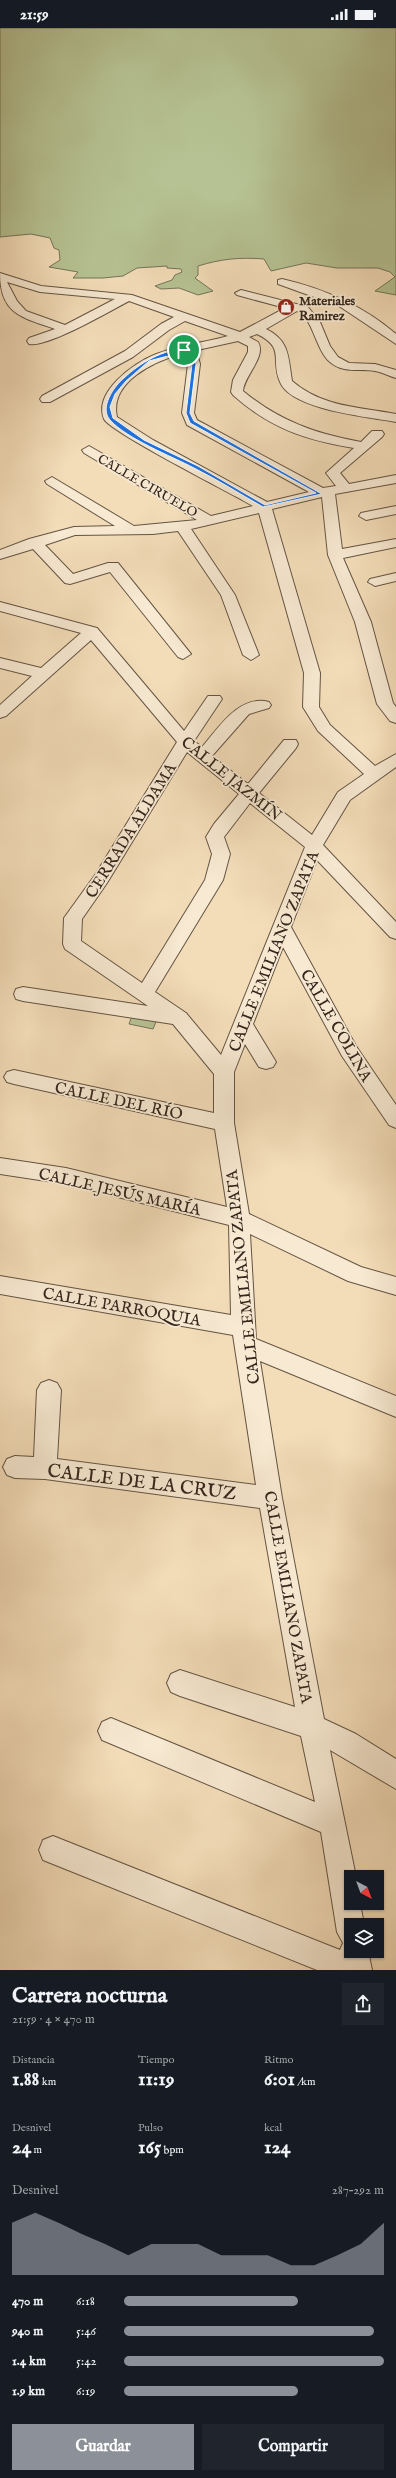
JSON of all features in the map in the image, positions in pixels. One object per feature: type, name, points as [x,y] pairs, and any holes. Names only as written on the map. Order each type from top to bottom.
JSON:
[{"type":"street","points":[[0,276],[40,289],[128,297],[186,316],[239,336],[254,345],[255,354],[236,385],[237,392],[243,398],[254,407],[290,430],[310,436],[364,446]]},
{"type":"street","points":[[0,279],[12,302],[22,314],[66,329]]},
{"type":"street","points":[[282,282],[323,293],[336,299],[377,323],[396,340]]},
{"type":"street","points":[[241,292],[295,307],[304,308],[311,314],[320,332],[323,345],[340,364],[346,366],[374,366],[396,374]]},
{"type":"street","points":[[33,341],[66,329],[128,297]]},
{"type":"street","points":[[295,307],[258,330],[148,360],[124,380],[113,394],[108,407],[111,419],[143,441],[203,470],[264,506],[312,673],[311,707],[324,728],[374,774]]},
{"type":"street","points":[[46,399],[129,354],[165,327],[186,316]]},
{"type":"street","points":[[258,330],[275,338],[281,349],[286,382],[304,397],[332,408],[396,418]]},
{"type":"street","points":[[184,350],[192,357],[194,364],[188,413],[192,422],[324,492]]},
{"type":"street","points":[[345,488],[333,472],[377,434]]},
{"type":"street","name":"CALLE CIRUELO","points":[[89,450],[208,520]]},
{"type":"street","points":[[0,555],[34,542],[74,531],[131,530],[182,526],[324,492],[396,479]]},
{"type":"street","points":[[52,481],[131,530]]},
{"type":"street","points":[[324,492],[335,555],[363,622],[385,704],[396,718]]},
{"type":"street","points":[[366,516],[396,510]]},
{"type":"street","points":[[182,526],[228,595],[251,655]]},
{"type":"street","points":[[34,542],[70,580],[113,566],[183,654]]},
{"type":"street","points":[[335,555],[396,543]]},
{"type":"street","points":[[375,582],[396,577]]},
{"type":"street","points":[[0,606],[92,631]]},
{"type":"street","points":[[0,713],[92,631]]},
{"type":"street","name":"CALLE JAZMÍN","points":[[92,631],[185,742],[251,793],[314,846],[396,933]]},
{"type":"street","points":[[0,663],[44,674]]},
{"type":"street","name":"CERRADA ALDAMA","points":[[145,993],[72,944],[73,918],[101,879],[185,742],[214,699]]},
{"type":"street","points":[[203,756],[242,711],[263,705]]},
{"type":"street","points":[[224,1072],[179,1018],[145,993],[214,880],[221,854],[215,837],[227,819],[251,793],[290,744]]},
{"type":"street","name":"CALLE EMILIANO ZAPATA","points":[[349,1918],[333,1823],[312,1727],[270,1498],[245,1336],[239,1219],[224,1123],[224,1072],[314,846],[344,796],[396,759]]},
{"type":"street","name":"CALLE COLINA","points":[[282,927],[327,1013],[379,1098],[396,1120]]},
{"type":"street","points":[[23,994],[179,1018]]},
{"type":"street","points":[[243,1024],[266,1062]]},
{"type":"street","name":"CALLE DEL RÍO","points":[[14,1077],[224,1123]]},
{"type":"street","name":"CALLE JESÚS MARÍA","points":[[0,1166],[66,1176],[239,1219],[356,1275],[396,1286]]},
{"type":"street","name":"CALLE PARROQUIA","points":[[0,1285],[245,1336],[396,1407]]},
{"type":"street","points":[[45,1468],[49,1390]]},
{"type":"street","name":"CALLE DE LA CRUZ","points":[[15,1467],[45,1468],[270,1498]]},
{"type":"street","points":[[180,1683],[312,1727],[372,1756],[396,1775]]},
{"type":"street","points":[[111,1731],[333,1823]]},
{"type":"street","points":[[53,1850],[353,1970]]},
{"type":"street","points":[[355,1958],[357,1970]]},
{"type":"green space","points":[[0,28],[396,28],[396,295],[375,291],[395,277],[390,272],[378,268],[337,268],[306,263],[271,271],[264,259],[255,258],[230,259],[198,266],[198,275],[195,278],[213,291],[198,295],[179,288],[161,289],[155,286],[172,280],[175,275],[182,272],[181,269],[167,268],[167,266],[137,268],[123,276],[73,278],[78,272],[49,267],[60,260],[59,250],[54,248],[50,238],[31,234],[0,237]]},
{"type":"green space","points":[[133,1013],[158,1017],[153,1029],[129,1024]]},
{"type":"place","name":"Materiales Ramirez","points":[[286,307]]},
{"type":"route","points":[[184,350],[192,357],[194,364],[188,413],[192,422],[321,493],[264,506],[228,484],[143,441],[111,419],[108,407],[113,394],[124,380],[148,360],[184,350]]}]
